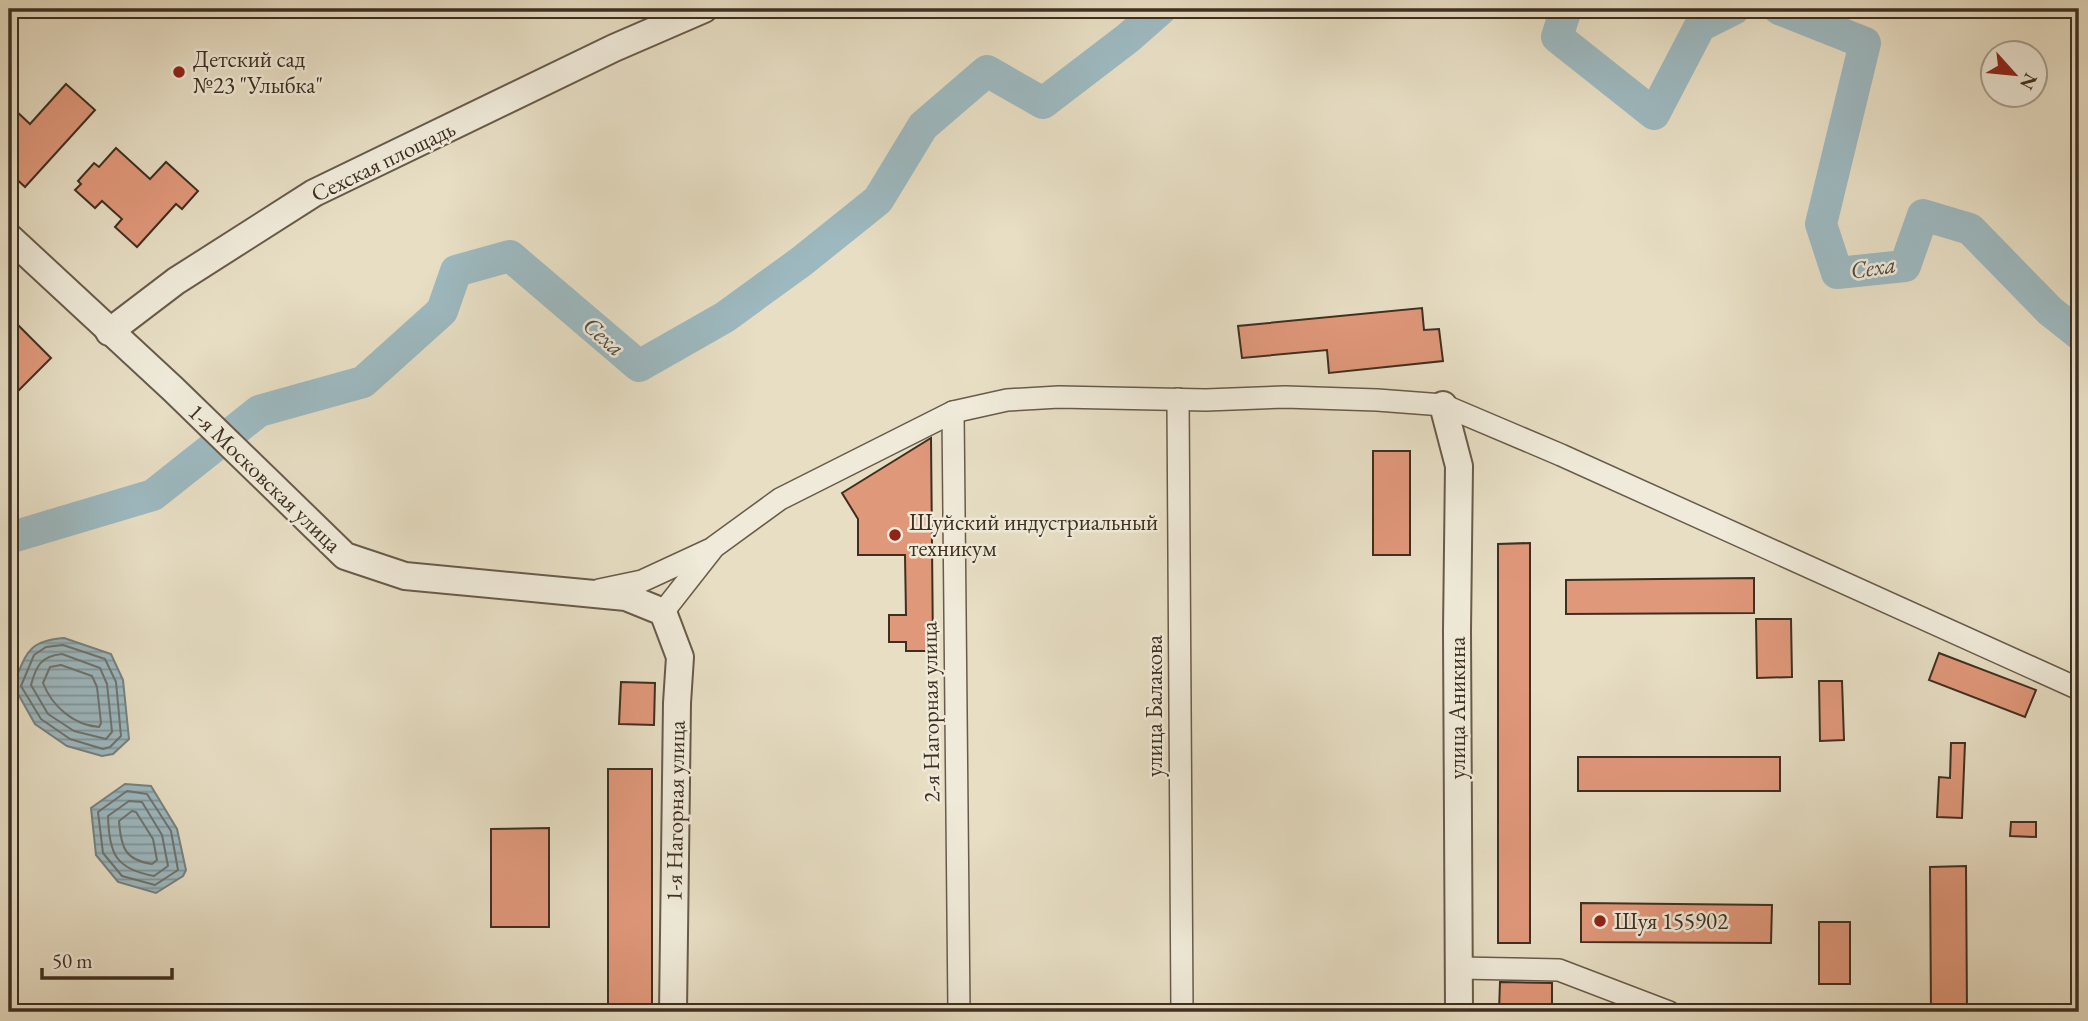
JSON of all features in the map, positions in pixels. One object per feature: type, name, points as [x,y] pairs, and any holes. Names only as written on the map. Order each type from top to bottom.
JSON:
[{"type":"street","name":"Сехская площадь","points":[[110,331],[176,281],[314,193],[674,13],[704,9]]},
{"type":"street","name":"1-я Московская улица","points":[[9,237],[173,389],[345,556],[405,576],[626,597],[663,612]]},
{"type":"street","points":[[580,593],[642,581],[714,547],[780,499],[953,412],[1007,400],[1059,397],[1285,397],[1377,400],[1443,405],[1561,455],[2079,689]]},
{"type":"street","name":"улица Балакова","points":[[1178,399],[1181,1012]]},
{"type":"street","name":"улица Аникина","points":[[1443,405],[1459,466],[1459,1012]]},
{"type":"street","name":"2-я Нагорная улица","points":[[953,412],[959,1012]]},
{"type":"street","points":[[663,612],[714,547]]},
{"type":"street","name":"1-я Нагорная улица","points":[[663,612],[680,657],[673,1012]]},
{"type":"street","points":[[1459,968],[1559,970],[1669,1012]]},
{"type":"water","points":[[64,638],[111,654],[123,680],[129,739],[113,754],[102,756],[67,746],[35,724],[13,685],[29,651],[42,642]]},
{"type":"water","points":[[125,784],[151,786],[177,829],[186,870],[183,876],[156,893],[118,882],[96,855],[91,808]]},
{"type":"building","points":[[66,84],[95,110],[25,187],[9,172],[9,116],[15,110],[30,124]]},
{"type":"building","points":[[116,148],[150,179],[166,162],[198,191],[182,209],[176,204],[137,247],[115,227],[122,219],[102,201],[95,208],[75,190],[81,184],[78,181],[94,163],[99,167]]},
{"type":"building","points":[[1422,308],[1424,330],[1439,329],[1443,361],[1329,373],[1327,350],[1242,358],[1238,326]]},
{"type":"building","points":[[9,316],[51,358],[9,400]]},
{"type":"building","name":"Шуйский индустриальный техникум","points":[[931,438],[933,651],[906,651],[906,642],[889,642],[889,615],[906,615],[905,555],[858,555],[858,519],[842,493]]},
{"type":"building","points":[[1373,451],[1410,451],[1410,555],[1373,555]]},
{"type":"building","points":[[1530,543],[1530,943],[1498,943],[1498,544]]},
{"type":"building","points":[[1754,578],[1754,613],[1566,614],[1566,580]]},
{"type":"building","points":[[1756,619],[1791,619],[1792,677],[1757,678]]},
{"type":"building","points":[[1939,653],[2036,690],[2025,717],[1929,680]]},
{"type":"building","points":[[1819,681],[1842,681],[1844,740],[1820,741]]},
{"type":"building","points":[[621,682],[655,683],[654,725],[619,724]]},
{"type":"building","points":[[1951,743],[1965,743],[1962,818],[1937,817],[1939,777],[1950,778]]},
{"type":"building","points":[[1578,757],[1780,757],[1780,791],[1578,791]]},
{"type":"building","points":[[608,769],[652,769],[652,1012],[608,1012]]},
{"type":"building","points":[[2011,822],[2036,822],[2036,837],[2010,836]]},
{"type":"building","points":[[549,828],[549,927],[491,927],[491,829]]},
{"type":"building","points":[[1966,866],[1967,1012],[1931,1012],[1930,867]]},
{"type":"building","points":[[1581,903],[1772,905],[1771,943],[1581,942]]},
{"type":"building","points":[[1819,922],[1850,922],[1850,984],[1819,984]]},
{"type":"building","points":[[1500,982],[1552,983],[1552,1012],[1499,1012]]},
{"type":"waterway","name":"Сеха","points":[[9,538],[153,495],[259,411],[363,382],[442,311],[456,271],[510,256],[639,366],[725,317],[802,261],[878,200],[923,126],[987,71],[1043,103],[1128,38],[1161,9]]},
{"type":"waterway","name":"Сеха","points":[[1566,9],[1557,37],[1654,114],[1700,26],[1734,9]]},
{"type":"waterway","name":"Сеха","points":[[1779,9],[1865,43],[1821,224],[1837,273],[1905,266],[1923,215],[1970,229],[2050,311],[2079,334]]},
{"type":"place","name":"Детский сад №23 \"Улыбка\"","points":[[179,72]]},
{"type":"place","name":"Шуйский индустриальный техникум","points":[[895,535]]},
{"type":"place","name":"Шуя 155902","points":[[1600,921]]}]
